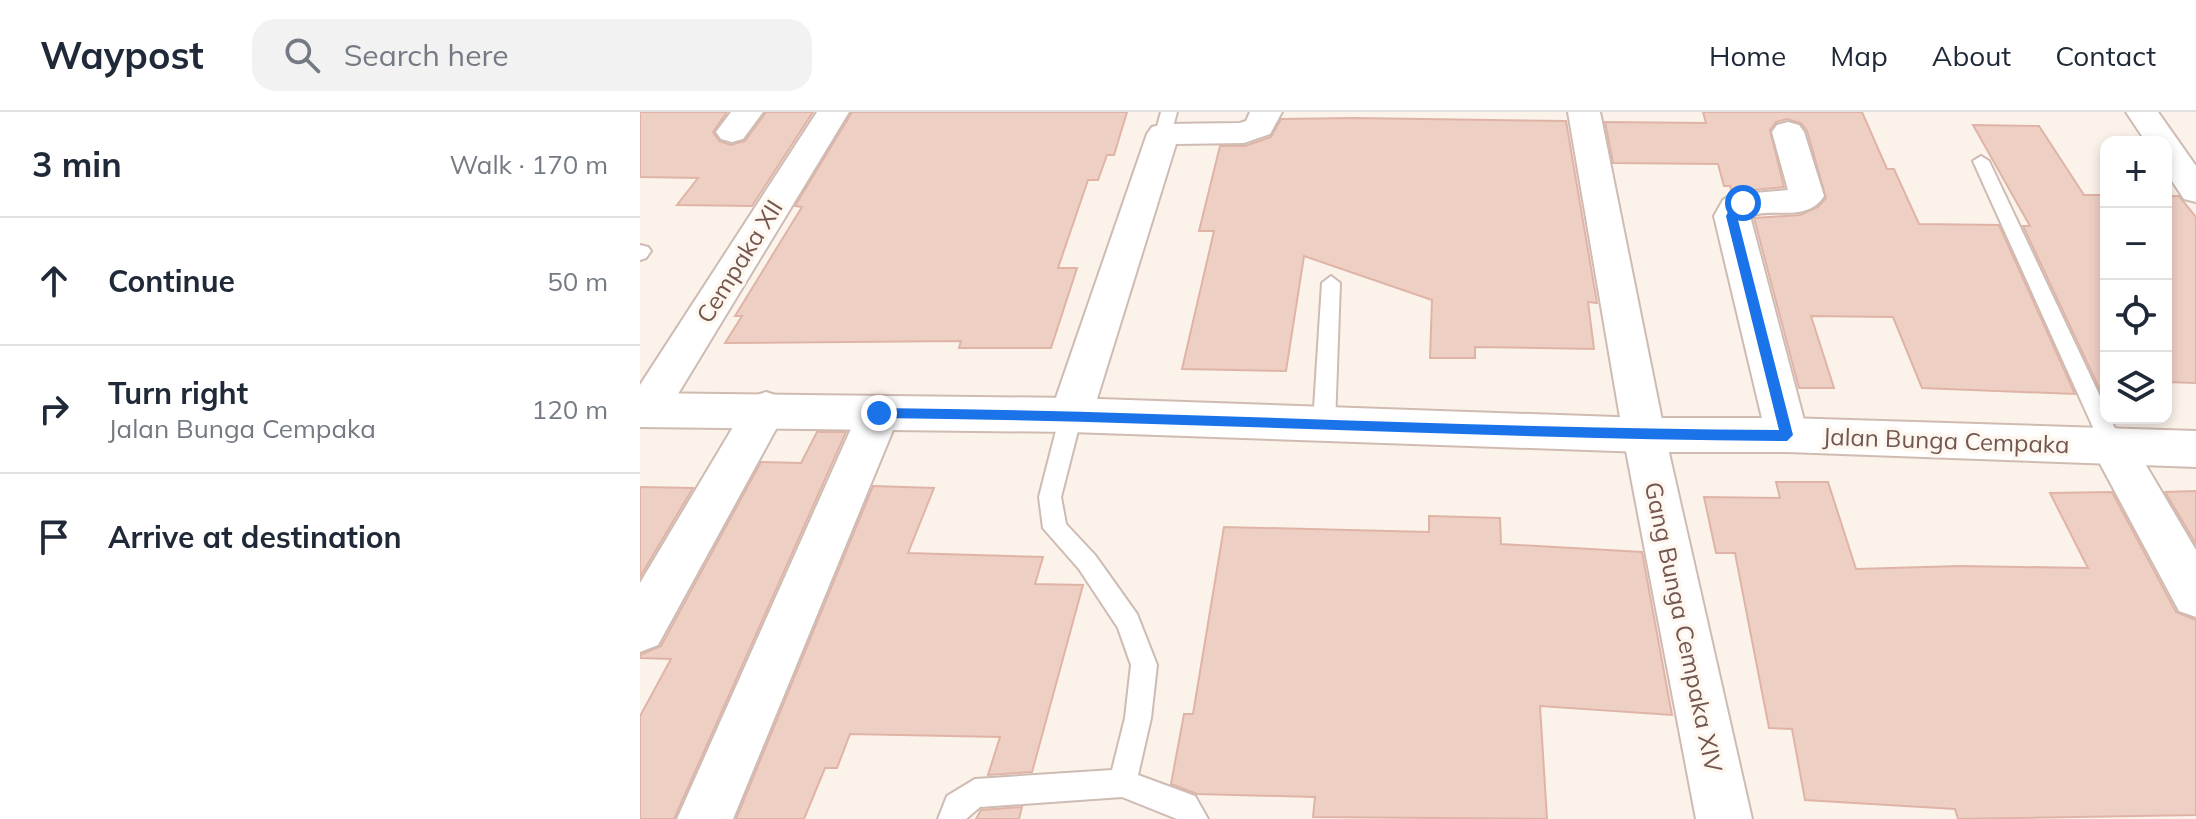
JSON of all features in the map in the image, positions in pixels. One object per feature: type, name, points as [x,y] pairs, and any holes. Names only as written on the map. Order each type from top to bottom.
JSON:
[{"type":"street","name":"Cempaka XII","points":[[643,410],[833,112]]},
{"type":"street","points":[[1071,415],[1166,123],[1244,133],[1259,127],[1266,112]]},
{"type":"street","name":"Gang Bunga Cempaka XIV","points":[[1584,112],[1644,435],[1724,819]]},
{"type":"street","points":[[2142,112],[2158,136]]},
{"type":"street","points":[[1787,435],[1732,216],[1735,208],[1743,203],[1802,201],[1807,196],[1788,132]]},
{"type":"street","points":[[2172,156],[2196,191]]},
{"type":"street","name":"Jalan Bunga Cempaka","points":[[643,410],[766,409],[1071,415],[1644,435],[1787,435],[2196,449]]},
{"type":"street","points":[[640,629],[766,409]]},
{"type":"street","points":[[705,819],[879,413]]},
{"type":"street","points":[[2112,445],[2196,595]]},
{"type":"lane","points":[[1981,161],[2112,445]]},
{"type":"lane","points":[[1324,424],[1331,283]]},
{"type":"lane","points":[[1071,415],[1050,497],[1055,528],[1087,562],[1128,622],[1144,665],[1138,718],[1122,783]]},
{"type":"lane","points":[[952,819],[957,806],[975,793],[1122,783],[1185,806],[1194,819]]},
{"type":"building","points":[[640,112],[727,112],[713,132],[719,141],[731,145],[745,141],[766,112],[813,112],[752,206],[677,205],[698,178],[640,177]]},
{"type":"building","points":[[852,112],[1127,112],[1114,155],[1107,155],[1098,180],[1088,180],[1058,268],[1077,268],[1051,348],[959,348],[961,341],[725,343],[742,316],[735,316],[802,207],[795,206]]},
{"type":"building","points":[[1703,112],[1862,112],[1887,169],[1894,169],[1919,224],[1999,225],[2075,394],[1922,388],[1893,317],[1811,316],[1834,388],[1799,388],[1754,218],[1800,215],[1818,207],[1826,198],[1807,131],[1801,123],[1787,119],[1776,122],[1770,130],[1784,187],[1732,192],[1730,186],[1724,186],[1718,164],[1613,163],[1605,122],[1706,123]]},
{"type":"building","points":[[1281,119],[1566,121],[1597,303],[1588,302],[1594,349],[1475,347],[1475,358],[1430,358],[1432,300],[1304,256],[1286,371],[1182,369],[1214,231],[1199,231],[1220,146],[1245,146],[1271,137]]},
{"type":"building","points":[[1973,125],[2039,126],[2084,195],[2100,195],[2100,390],[2023,226],[2030,226]]},
{"type":"building","points":[[2172,196],[2179,196],[2196,217],[2196,383],[2172,382]]},
{"type":"building","points":[[817,432],[846,432],[674,819],[640,819],[640,716],[671,659],[640,658],[640,655],[661,646],[761,462],[801,463]]},
{"type":"building","points":[[1776,482],[1828,482],[1856,569],[1960,566],[2088,568],[2050,493],[2112,492],[2176,612],[2196,620],[2196,815],[1958,819],[1955,809],[1805,800],[1792,729],[1769,728],[1735,553],[1716,553],[1704,497],[1780,498]]},
{"type":"building","points":[[873,486],[934,488],[908,553],[1043,557],[1035,584],[1083,585],[1032,772],[988,775],[1000,737],[850,734],[837,768],[825,768],[804,819],[736,819]]},
{"type":"building","points":[[640,487],[693,488],[640,577]]},
{"type":"building","points":[[2196,491],[2196,544],[2165,492]]},
{"type":"building","points":[[1429,516],[1500,518],[1501,544],[1642,552],[1672,715],[1540,706],[1547,819],[1313,817],[1315,797],[1197,794],[1171,784],[1184,714],[1193,714],[1224,527],[1429,532]]},
{"type":"building","points":[[1022,807],[1019,819],[976,819],[981,810]]},
{"type":"route","points":[[879,413],[1071,415],[1644,435],[1787,435],[1732,216],[1735,208],[1743,203]]}]
